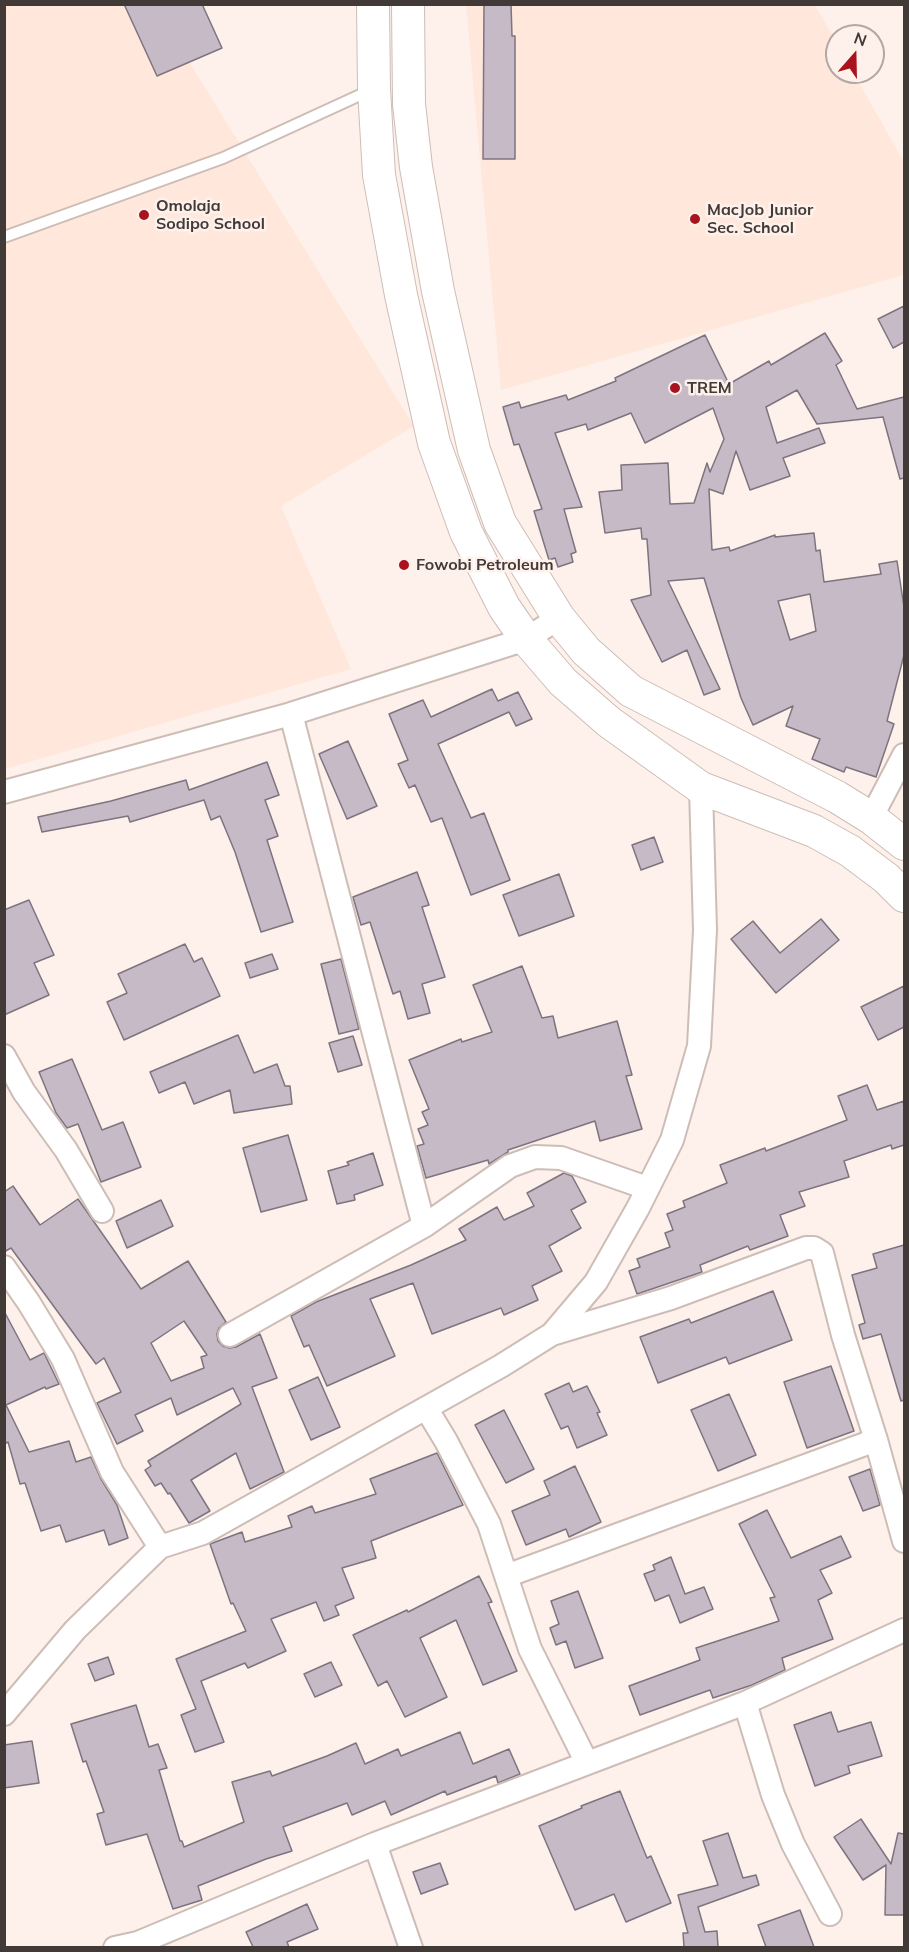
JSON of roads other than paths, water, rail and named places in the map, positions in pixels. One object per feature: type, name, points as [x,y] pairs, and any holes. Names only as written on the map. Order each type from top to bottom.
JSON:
[{"type":"main road","points":[[373,4],[374,89],[379,176],[401,295],[434,443],[466,532],[504,607],[526,639],[563,682],[609,722],[701,788],[814,831],[850,851],[886,878],[904,896]]},
{"type":"main road","points":[[408,4],[409,104],[416,167],[438,291],[474,450],[500,523],[559,618],[586,651],[631,691],[837,797],[904,844]]},
{"type":"street","points":[[4,792],[291,714],[526,639],[559,618]]},
{"type":"street","points":[[291,714],[424,1226]]},
{"type":"street","points":[[871,819],[904,755]]},
{"type":"street","points":[[552,1335],[596,1282],[672,1140],[699,1047],[705,930],[701,788]]},
{"type":"street","points":[[4,1056],[24,1092],[66,1150],[102,1211]]},
{"type":"street","points":[[230,1335],[424,1226],[510,1166],[535,1157],[561,1158],[647,1188]]},
{"type":"street","points":[[4,1714],[75,1630],[160,1547],[203,1533],[552,1335],[671,1298],[806,1248],[814,1248],[822,1253],[843,1335],[876,1440],[904,1541]]},
{"type":"street","points":[[4,1267],[63,1359],[112,1472],[160,1547]]},
{"type":"street","points":[[426,1407],[489,1524],[530,1649],[587,1763]]},
{"type":"street","points":[[507,1576],[876,1440]]},
{"type":"street","points":[[115,1947],[138,1943],[375,1844],[745,1703],[904,1630]]},
{"type":"street","points":[[745,1703],[773,1795],[793,1844],[830,1914]]},
{"type":"street","points":[[375,1844],[411,1947]]},
{"type":"lane","points":[[4,237],[223,158],[374,89]]},
{"type":"place","name":"Omolaja Sodipo School","points":[[144,215]]},
{"type":"place","name":"MacJob Junior Sec. School","points":[[695,219]]},
{"type":"place","name":"TREM","points":[[675,388]]},
{"type":"place","name":"Fowobi Petroleum","points":[[404,565]]}]
